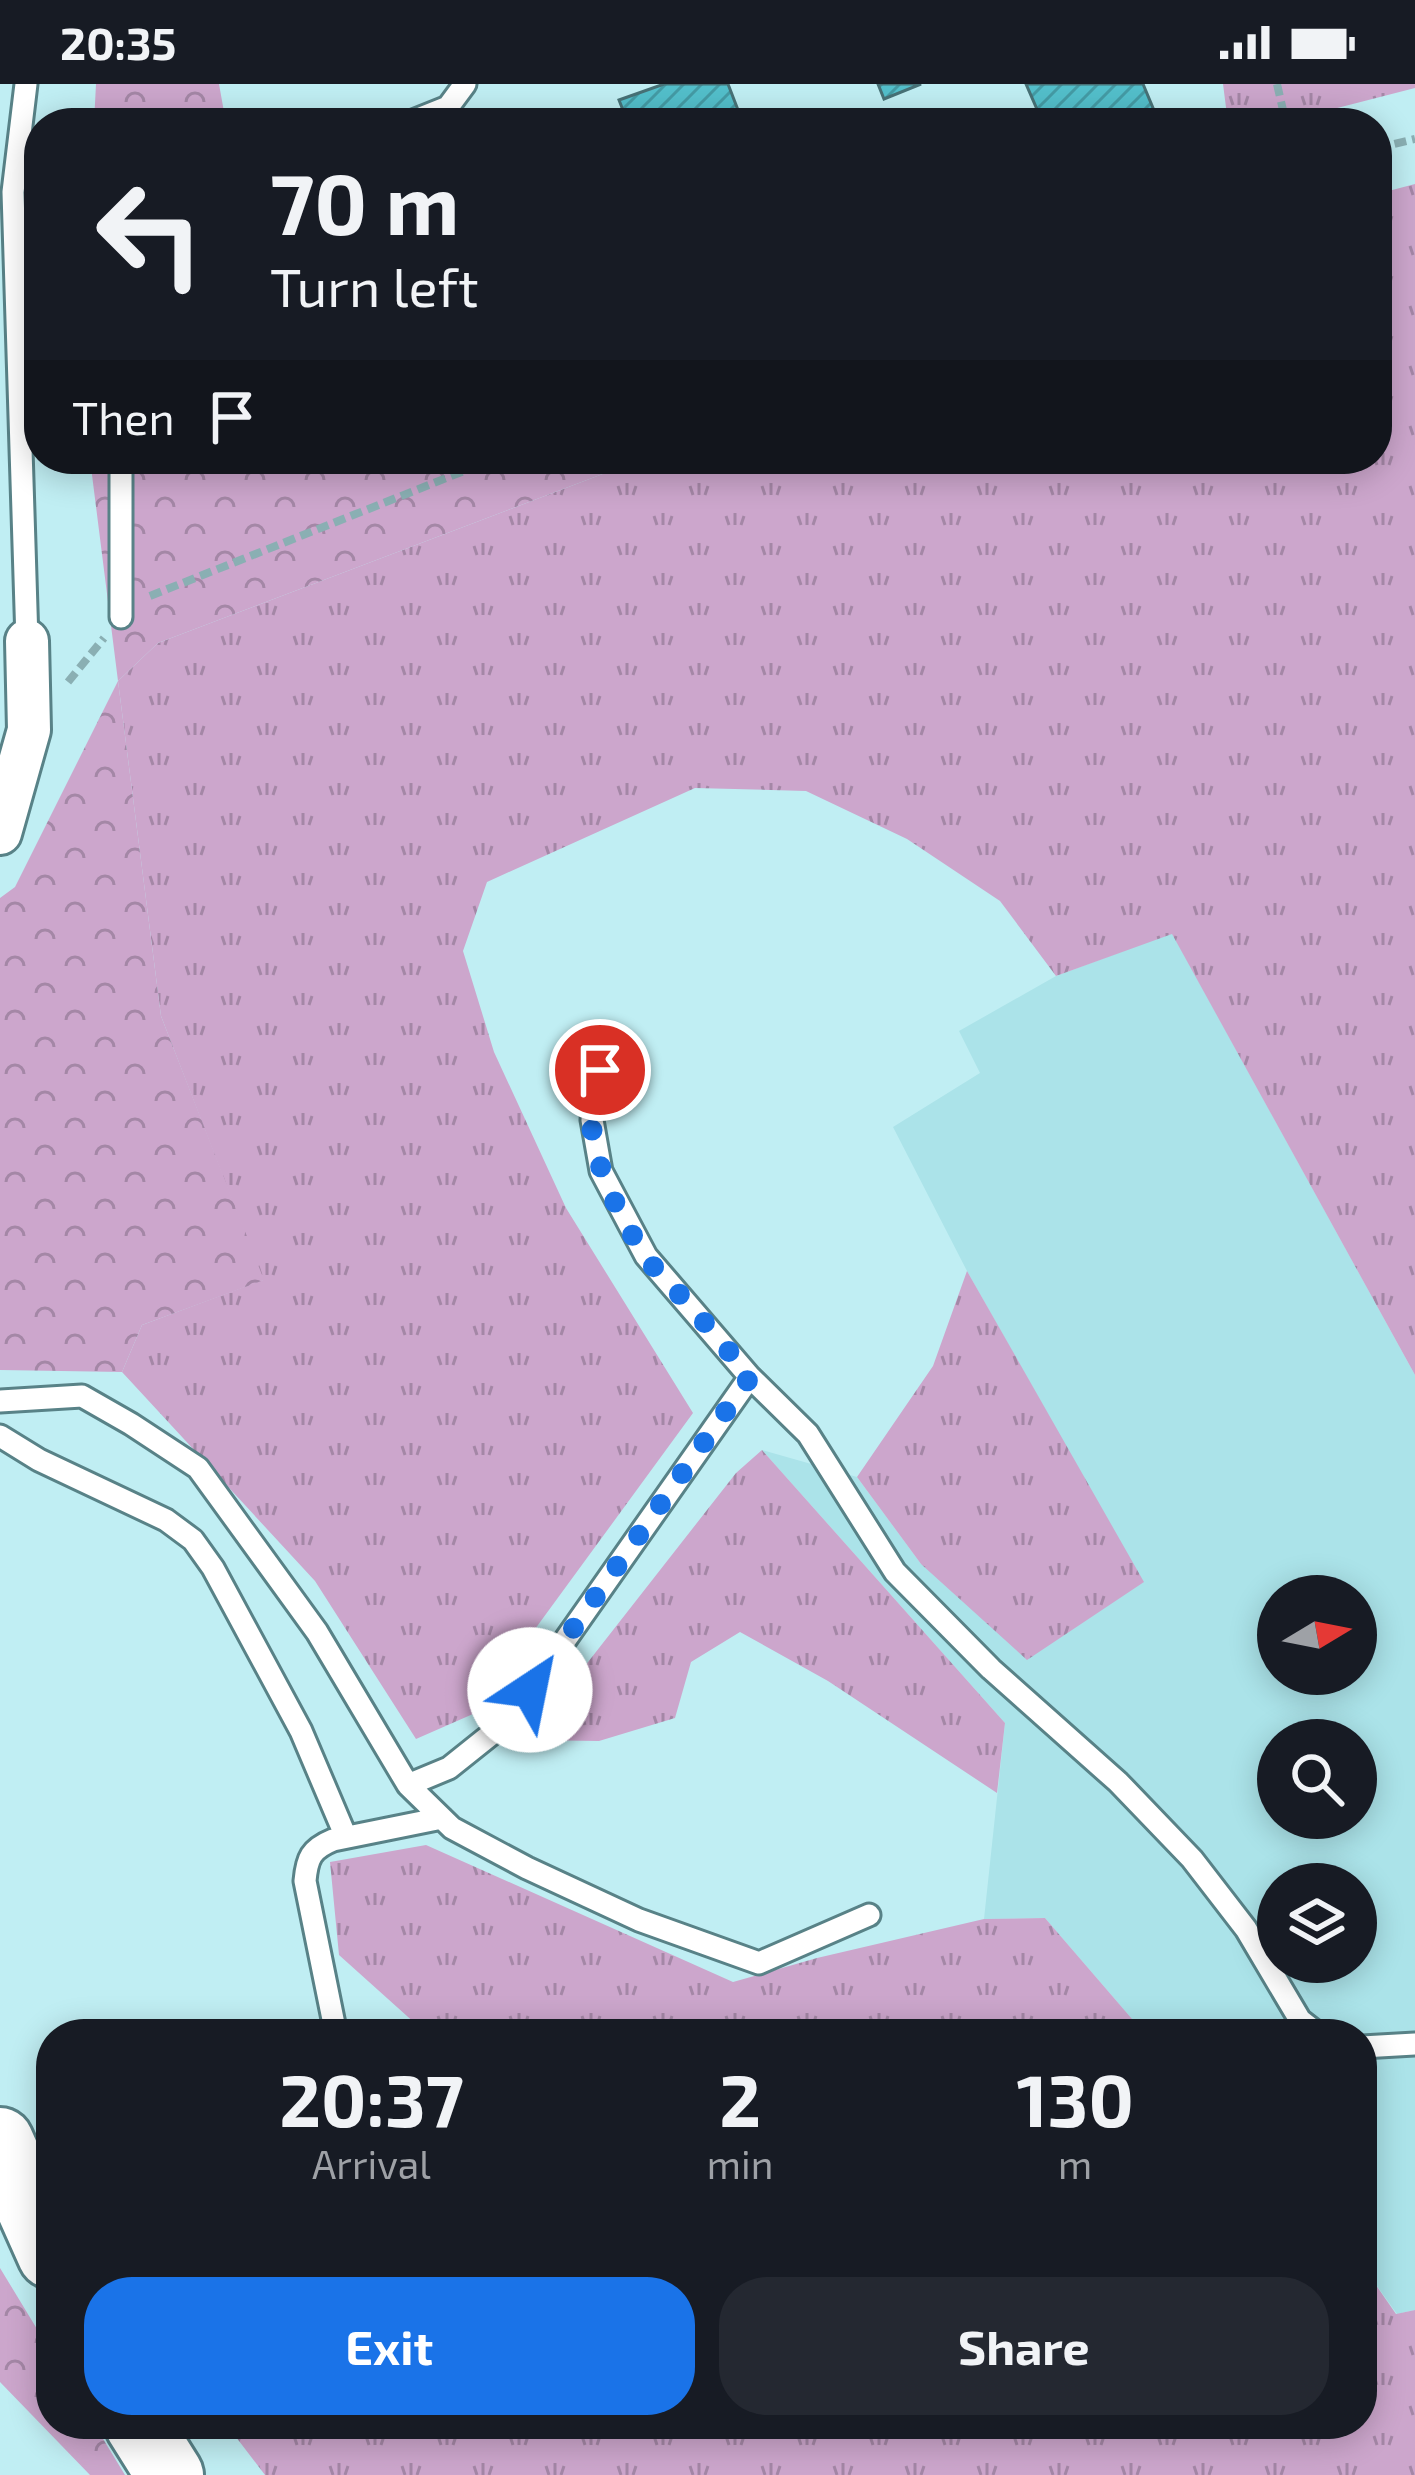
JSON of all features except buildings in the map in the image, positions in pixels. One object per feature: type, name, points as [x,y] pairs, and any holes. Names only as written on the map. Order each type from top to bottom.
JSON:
[{"type":"main road","points":[[0,2141],[36,2221]]},
{"type":"main road","points":[[147,2439],[170,2475]]},
{"type":"street","points":[[0,832],[29,730],[27,641]]},
{"type":"lane","points":[[26,84],[13,192],[27,641]]},
{"type":"lane","points":[[446,108],[465,84]]},
{"type":"lane","points":[[121,474],[121,617]]},
{"type":"lane","points":[[626,1052],[606,1061],[595,1080],[592,1120],[601,1171],[646,1256],[750,1377],[808,1434],[895,1572],[991,1669],[1118,1782],[1192,1859],[1246,1929],[1299,2019]]},
{"type":"lane","points":[[408,1785],[449,1768],[509,1720],[750,1377]]},
{"type":"lane","points":[[0,1401],[82,1396],[198,1468],[317,1632],[408,1785],[452,1828],[639,1920],[759,1963],[869,1915]]},
{"type":"lane","points":[[0,1436],[39,1460],[166,1520],[193,1540],[213,1568],[301,1731],[346,1837]]},
{"type":"lane","points":[[333,2019],[305,1881],[307,1859],[317,1847],[346,1837],[442,1818]]},
{"type":"lane","points":[[1377,2046],[1415,2044]]},
{"type":"path","points":[[29,730],[121,617],[157,591],[456,474]]},
{"type":"shaded area","points":[[1172,933],[1415,1375],[1415,2310],[1397,2314],[1377,2286],[1377,2019],[1132,2019],[1045,1918],[984,1919],[1005,1723],[762,1450],[857,1477],[921,1564],[1143,1583],[967,1271],[893,1127],[980,1073],[959,1031],[1056,976]]},
{"type":"green space","points":[[96,84],[219,84],[223,108],[95,108]]},
{"type":"green space","points":[[1223,84],[1415,84],[1415,88],[1337,108],[1226,108]]},
{"type":"green space","points":[[1415,184],[1415,1375],[1172,934],[1056,976],[1000,901],[907,839],[806,791],[695,788],[487,882],[463,951],[494,1052],[566,1208],[693,1413],[473,1714],[416,1739],[315,1581],[122,1372],[142,1325],[263,1280],[161,1016],[118,681],[158,643],[603,474],[1392,474],[1392,190]]},
{"type":"green space","points":[[92,474],[603,474],[158,643],[118,681]]},
{"type":"green space","points":[[118,681],[161,1016],[264,1280],[142,1325],[122,1372],[0,1370],[0,898],[15,887]]},
{"type":"green space","points":[[967,1271],[1144,1582],[1027,1660],[921,1564],[857,1477],[933,1366]]},
{"type":"green space","points":[[762,1450],[1005,1723],[997,1793],[828,1681],[740,1632],[691,1662],[675,1718],[599,1741],[527,1740],[736,1473]]},
{"type":"green space","points":[[426,1845],[733,1982],[984,1919],[1045,1918],[1132,2019],[410,2019],[339,1955],[330,1862]]},
{"type":"green space","points":[[0,2268],[36,2327],[36,2419],[0,2382]]},
{"type":"green space","points":[[1377,2287],[1396,2314],[1415,2310],[1415,2475],[265,2475],[237,2439],[1377,2439]]},
{"type":"green space","points":[[55,2439],[103,2439],[125,2475],[90,2475]]},
{"type":"route","points":[[530,1690],[750,1377],[646,1256],[610,1190],[601,1171],[592,1120],[600,1070]]}]
